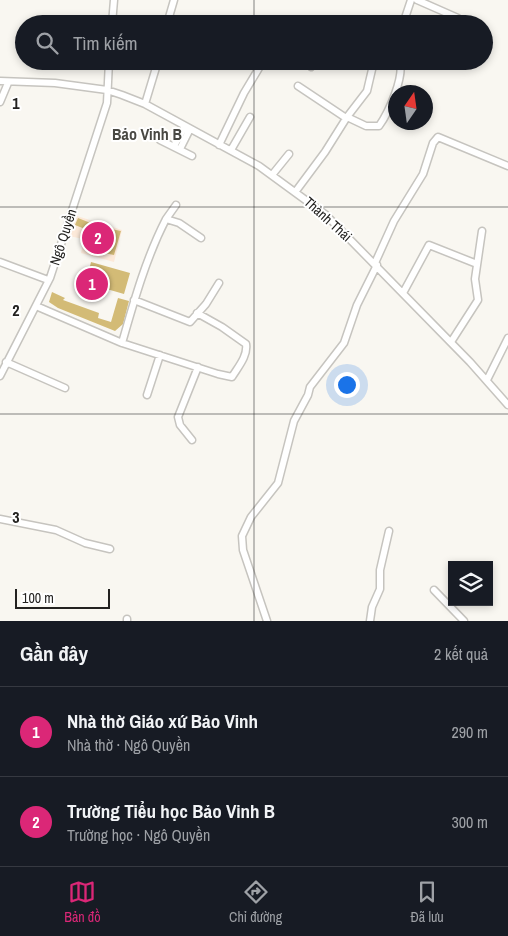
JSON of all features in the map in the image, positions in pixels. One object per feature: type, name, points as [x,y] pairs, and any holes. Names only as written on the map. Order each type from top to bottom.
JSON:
[{"type":"street","points":[[113,15],[114,0]]},
{"type":"street","points":[[170,15],[174,0]]},
{"type":"street","points":[[406,15],[412,0]]},
{"type":"street","points":[[417,0],[451,15]]},
{"type":"street","name":"Ngô Quyền","points":[[0,376],[48,280],[107,102],[108,70]]},
{"type":"street","points":[[145,104],[155,70]]},
{"type":"street","points":[[219,145],[244,93],[258,70]]},
{"type":"street","points":[[296,191],[367,91],[372,70]]},
{"type":"street","points":[[298,86],[346,118],[366,126],[379,126],[388,112],[399,80],[400,70]]},
{"type":"street","name":"Thành Thái","points":[[0,81],[8,83],[55,84],[107,90],[145,104],[231,150],[272,175],[326,215],[376,264],[487,380],[505,396],[508,405]]},
{"type":"street","points":[[0,102],[8,83]]},
{"type":"street","points":[[231,150],[250,117]]},
{"type":"street","points":[[177,148],[187,127]]},
{"type":"street","points":[[268,621],[243,550],[242,536],[251,517],[278,483],[297,414],[308,395],[310,387],[344,343],[357,305],[394,221],[422,174],[433,143],[438,137],[508,166]]},
{"type":"street","points":[[160,140],[192,156]]},
{"type":"street","points":[[272,175],[289,154]]},
{"type":"street","points":[[122,343],[134,300],[154,246],[166,219],[176,205]]},
{"type":"street","points":[[166,219],[185,227],[201,238]]},
{"type":"street","points":[[451,342],[478,300],[475,279],[482,231]]},
{"type":"street","points":[[403,293],[430,245],[477,264]]},
{"type":"street","points":[[0,262],[48,280]]},
{"type":"street","points":[[134,300],[188,322],[206,304],[219,283]]},
{"type":"street","points":[[36,306],[122,343],[198,368],[232,376],[247,349],[243,341],[197,313]]},
{"type":"street","points":[[487,380],[508,338]]},
{"type":"street","points":[[147,394],[160,355]]},
{"type":"street","points":[[6,362],[65,388]]},
{"type":"street","points":[[192,440],[180,424],[178,417],[198,368]]},
{"type":"street","points":[[0,519],[56,530],[81,542],[110,549]]},
{"type":"street","points":[[370,621],[372,608],[380,589],[380,570],[389,531]]},
{"type":"street","points":[[434,590],[464,621]]},
{"type":"shaded area","points":[[77,216],[122,230],[114,262],[81,253],[84,239],[68,236]]},
{"type":"building","points":[[78,218],[98,226],[95,233],[75,225]]},
{"type":"building","points":[[111,229],[121,231],[114,255],[104,253]]},
{"type":"building","points":[[91,262],[130,273],[124,294],[86,283]]},
{"type":"building","points":[[52,292],[65,298],[63,300],[99,313],[98,318],[111,322],[118,298],[129,301],[123,324],[115,331],[58,308],[49,302]]},
{"type":"place","name":"Trường Tiểu học Bảo Vinh B","points":[[98,238]]},
{"type":"place","name":"Nhà thờ Giáo xứ Bảo Vinh","points":[[92,284]]},
{"type":"district","name":"Bảo Vinh B","points":[[147,134]]}]
